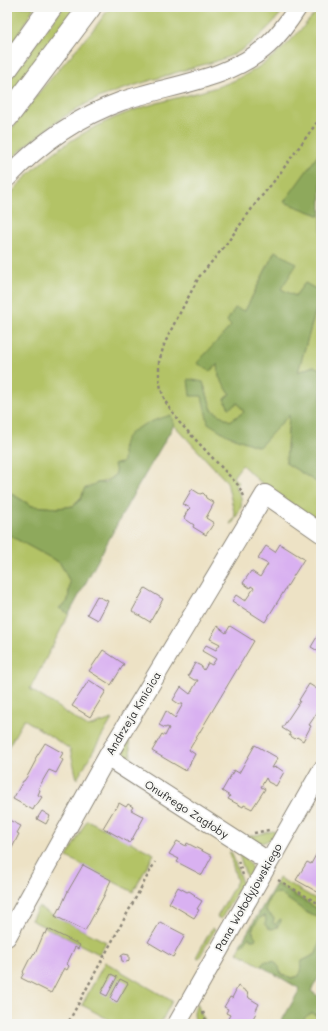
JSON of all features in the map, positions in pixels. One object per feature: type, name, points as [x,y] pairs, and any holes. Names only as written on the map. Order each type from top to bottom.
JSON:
[{"type":"main road","points":[[7,68],[51,7]]},
{"type":"main road","points":[[7,117],[90,7]]},
{"type":"street","points":[[7,178],[49,140],[82,119],[127,100],[218,73],[252,57],[276,37],[298,7]]},
{"type":"street","name":"Andrzeja Kmicica","points":[[7,937],[107,757],[265,494],[321,533]]},
{"type":"street","name":"Onufrego Zagłoby","points":[[107,757],[268,861]]},
{"type":"street","name":"Pana Wołodyjowskiego","points":[[178,1024],[268,861],[321,771]]},
{"type":"path","points":[[238,485],[183,428],[165,401],[159,378],[159,362],[164,345],[199,277],[224,247],[256,203],[276,180],[321,117]]},
{"type":"path","points":[[69,1021],[155,862]]},
{"type":"path","points":[[277,879],[321,905]]},
{"type":"green space","points":[[11,7],[34,7],[25,24],[7,50],[7,9]]},
{"type":"green space","points":[[63,7],[77,7],[7,101],[7,83]]},
{"type":"green space","points":[[110,7],[286,7],[265,31],[240,51],[221,59],[101,97],[88,103],[63,117],[29,143],[7,163],[7,135],[41,90],[97,25]]},
{"type":"green space","points":[[321,9],[321,151],[285,202],[321,216],[321,292],[305,283],[295,296],[281,289],[275,251],[245,311],[198,363],[218,364],[219,377],[230,394],[224,399],[229,408],[238,403],[244,412],[230,421],[212,410],[203,382],[202,396],[227,435],[259,447],[289,414],[286,463],[321,485],[321,525],[259,481],[242,465],[233,477],[239,483],[235,486],[242,501],[238,513],[232,524],[230,524],[235,516],[227,482],[174,425],[170,415],[122,447],[124,459],[114,476],[106,481],[97,483],[73,506],[57,508],[32,506],[7,491],[7,199],[22,181],[56,151],[94,127],[157,103],[215,88],[250,72],[281,50]]},
{"type":"green space","points":[[321,151],[321,216],[284,202]]},
{"type":"green space","points":[[275,251],[297,264],[281,289],[295,296],[305,283],[321,292],[298,372],[314,366],[321,370],[321,485],[286,463],[289,415],[259,447],[227,435],[208,423],[202,396],[190,396],[188,379],[203,382],[212,410],[230,421],[244,412],[238,403],[229,408],[224,399],[230,394],[219,377],[218,364],[210,371],[197,363],[231,326],[227,321],[235,308],[245,311]]},
{"type":"green space","points":[[321,293],[321,370],[313,366],[298,372]]},
{"type":"green space","points":[[171,415],[174,425],[129,502],[69,614],[59,608],[68,601],[70,582],[60,563],[7,534],[7,491],[32,506],[57,508],[74,506],[81,499],[84,489],[97,483],[105,483],[116,474],[114,464],[122,463],[123,447],[125,440],[129,435],[149,422]]},
{"type":"green space","points":[[7,534],[60,563],[70,582],[68,601],[59,608],[69,614],[30,689],[88,727],[112,719],[77,779],[70,749],[24,719],[7,749]]},
{"type":"green space","points":[[127,739],[129,740],[132,764],[126,758],[124,753],[124,746]]},
{"type":"green space","points":[[87,820],[154,854],[133,892],[67,857]]},
{"type":"green space","points":[[273,831],[277,833],[266,842],[259,843],[245,840],[247,837]]},
{"type":"green space","points":[[229,852],[232,853],[242,883],[221,919],[217,917],[237,881]]},
{"type":"green space","points":[[238,852],[249,862],[251,866],[249,884]]},
{"type":"green space","points":[[279,878],[321,902],[321,911],[276,884]]},
{"type":"green space","points":[[276,884],[321,911],[321,918],[309,914],[279,893],[276,893],[269,899],[266,911],[274,918],[273,923],[275,925],[281,919],[277,927],[272,929],[268,928],[265,924],[265,916],[262,916],[255,924],[253,929],[256,937],[255,940],[251,940],[249,937],[243,945],[240,945]]},
{"type":"green space","points":[[276,893],[279,893],[309,914],[321,918],[321,940],[316,954],[302,961],[300,976],[291,978],[280,973],[279,967],[265,961],[261,966],[237,952],[247,938],[254,936],[253,930],[255,924],[262,917],[265,916],[268,928],[272,929],[278,927],[273,923],[274,918],[266,911],[268,900]]},
{"type":"green space","points":[[38,907],[106,942],[99,954],[31,920]]},
{"type":"green space","points":[[212,928],[215,930],[199,958],[196,957]]},
{"type":"green space","points":[[321,940],[321,973],[311,991],[321,998],[321,1024],[316,1015],[312,1013],[306,1017],[303,1024],[280,1024],[300,989],[261,966],[265,961],[274,961],[279,967],[281,974],[291,978],[299,976],[302,961],[316,954]]},
{"type":"green space","points":[[105,962],[172,1001],[160,1024],[117,1024],[82,1005]]},
{"type":"green space","points":[[197,1003],[205,1024],[197,1024],[194,1011]]},
{"type":"green space","points":[[312,1013],[316,1015],[320,1024],[313,1024],[310,1022],[308,1024],[303,1024],[306,1017]]},
{"type":"building","points":[[192,489],[200,494],[203,493],[206,498],[214,503],[206,518],[214,523],[206,535],[193,527],[194,525],[184,518],[190,508],[183,504]]},
{"type":"building","points":[[280,544],[304,559],[265,622],[232,601],[236,595],[245,601],[254,588],[251,586],[250,588],[243,583],[251,571],[260,577],[268,564],[258,559],[262,552],[266,546],[275,552]]},
{"type":"building","points":[[145,588],[163,599],[150,622],[132,611]]},
{"type":"building","points":[[97,596],[108,601],[98,620],[87,614]]},
{"type":"building","points":[[217,626],[226,633],[230,626],[254,641],[189,750],[195,754],[186,771],[152,751],[162,734],[165,736],[169,728],[159,725],[166,711],[175,718],[183,704],[179,704],[173,700],[181,687],[190,694],[198,680],[194,680],[188,676],[195,663],[201,666],[204,670],[208,663],[212,665],[216,659],[202,651],[206,645],[216,650],[220,644],[210,639]]},
{"type":"building","points":[[321,630],[321,653],[311,647]]},
{"type":"building","points":[[103,650],[124,664],[111,685],[89,671]]},
{"type":"building","points":[[89,680],[106,691],[90,717],[72,706]]},
{"type":"building","points":[[309,684],[317,689],[318,687],[321,688],[321,711],[318,711],[309,725],[311,726],[303,741],[297,737],[295,739],[289,735],[290,733],[282,728],[300,701],[299,700]]},
{"type":"building","points":[[45,743],[63,753],[60,758],[63,760],[56,773],[49,770],[46,775],[38,789],[40,790],[38,795],[42,797],[33,810],[13,799]]},
{"type":"building","points":[[255,745],[278,758],[272,768],[277,767],[284,772],[276,786],[268,782],[266,778],[261,787],[265,789],[252,809],[244,805],[243,807],[228,799],[230,796],[222,791],[234,770],[239,773]]},
{"type":"building","points":[[119,803],[126,807],[128,804],[133,807],[131,810],[144,817],[130,843],[103,828]]},
{"type":"building","points":[[42,811],[50,816],[46,824],[37,819]]},
{"type":"building","points":[[7,819],[21,826],[17,833],[19,834],[7,858]]},
{"type":"building","points":[[177,841],[186,846],[187,843],[212,856],[202,875],[177,862],[179,859],[169,854]]},
{"type":"building","points":[[317,853],[321,855],[321,894],[296,880],[307,862],[311,864]]},
{"type":"building","points":[[83,865],[111,880],[85,931],[55,916]]},
{"type":"building","points":[[178,887],[187,892],[189,891],[202,901],[194,918],[169,903]]},
{"type":"building","points":[[160,922],[185,935],[173,957],[148,942]]},
{"type":"building","points":[[48,929],[80,945],[78,949],[75,947],[67,964],[69,966],[67,970],[64,968],[51,993],[21,978],[30,958],[34,953],[35,954],[44,933],[46,934]]},
{"type":"building","points":[[124,954],[129,955],[129,960],[127,962],[122,961],[121,956]]},
{"type":"building","points":[[111,974],[117,977],[107,996],[101,993]]},
{"type":"building","points":[[120,979],[128,983],[117,1002],[110,998]]},
{"type":"building","points":[[238,986],[247,992],[249,998],[259,1004],[255,1012],[256,1013],[250,1024],[225,1024],[230,1015],[226,1013],[228,1009],[224,1007],[230,997],[232,998]]}]
